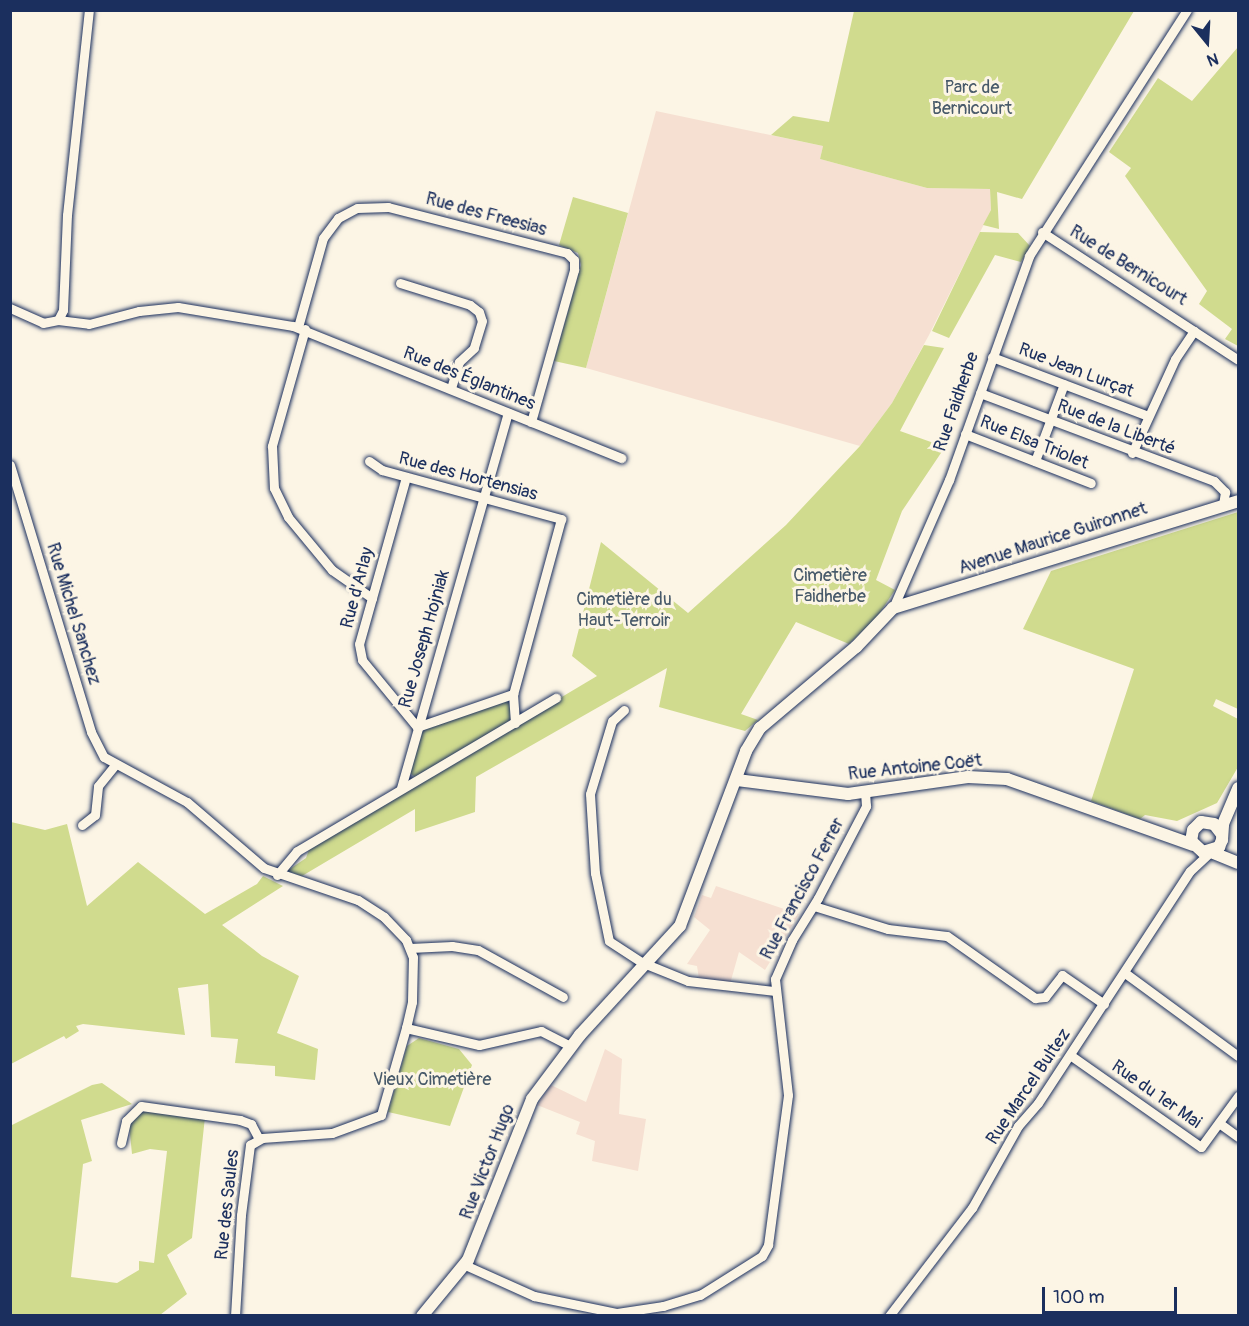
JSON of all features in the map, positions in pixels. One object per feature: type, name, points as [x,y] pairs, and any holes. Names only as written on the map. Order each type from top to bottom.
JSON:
[{"type":"street","points":[[58,320],[63,310],[67,215],[89,10]]},
{"type":"street","name":"Rue Faidherbe","points":[[646,964],[684,920],[746,751],[760,728],[856,647],[893,608],[965,434],[1023,269],[1042,232],[1187,10]]},
{"type":"street","name":"Rue des Freesias","points":[[372,598],[332,570],[288,517],[274,488],[272,446],[323,238],[338,218],[357,208],[388,207],[567,253],[575,266],[531,422]]},
{"type":"street","name":"Rue de Bernicourt","points":[[1042,232],[1239,360]]},
{"type":"street","points":[[400,283],[470,305],[479,312],[482,321],[474,348],[459,362],[451,389]]},
{"type":"street","name":"Rue des Églantines","points":[[10,308],[43,322],[58,320],[89,324],[139,311],[178,307],[302,328],[622,458]]},
{"type":"street","points":[[1132,453],[1175,359],[1194,331]]},
{"type":"street","name":"Rue Jean Lurçat","points":[[992,357],[1148,416]]},
{"type":"street","points":[[1035,461],[1064,384]]},
{"type":"street","name":"Rue de la Liberté","points":[[980,393],[1132,453],[1217,483],[1225,492],[1223,504]]},
{"type":"street","name":"Rue Joseph Hojniak","points":[[401,788],[508,413]]},
{"type":"street","name":"Rue Elsa Triolet","points":[[965,434],[1091,483]]},
{"type":"street","name":"Rue des Hortensias","points":[[369,461],[378,469],[561,519],[513,694]]},
{"type":"street","name":"Rue Michel Sanchez","points":[[10,465],[94,741],[104,757],[187,802],[253,860],[278,875],[369,906],[410,948]]},
{"type":"street","name":"Rue d'Arlay","points":[[406,477],[359,644],[360,656],[417,726]]},
{"type":"street","name":"Avenue Maurice Guironnet","points":[[893,608],[1223,504],[1239,501]]},
{"type":"street","points":[[417,726],[513,694],[515,723]]},
{"type":"street","points":[[278,875],[297,851],[556,698]]},
{"type":"street","points":[[624,710],[612,721],[590,794],[595,873],[611,944],[646,964],[700,983],[775,991]]},
{"type":"street","points":[[82,825],[95,815],[98,786],[115,765]]},
{"type":"street","name":"Rue Antoine Coët","points":[[737,780],[842,794],[968,777],[1007,778],[1239,862]]},
{"type":"street","name":"Rue Francisco Ferrer","points":[[465,1265],[543,1299],[622,1313],[700,1295],[762,1256],[768,1245],[788,1095],[782,1021],[775,991],[783,957],[814,906],[866,806],[866,792]]},
{"type":"street","points":[[1194,846],[1193,830],[1220,816],[1237,792]]},
{"type":"street","points":[[1210,852],[1222,835],[1237,792]]},
{"type":"street","points":[[1207,822],[1222,835],[1239,862]]},
{"type":"street","name":"Rue Marcel Bultez","points":[[1190,871],[1194,846]]},
{"type":"street","name":"Rue Marcel Bultez","points":[[889,1316],[984,1191],[1010,1139],[1070,1055],[1190,871],[1210,852]]},
{"type":"street","points":[[814,906],[888,929],[947,936],[1035,998],[1045,997],[1062,975],[1104,1004]]},
{"type":"street","points":[[563,998],[478,950],[452,945],[410,948],[412,997],[406,1028],[479,1045],[537,1030],[571,1046]]},
{"type":"street","name":"Rue Victor Hugo","points":[[422,1316],[465,1265],[526,1110],[571,1046],[646,964]]},
{"type":"street","points":[[1125,973],[1239,1056]]},
{"type":"street","name":"Rue des Saules","points":[[234,1315],[248,1151],[259,1138],[325,1134],[381,1115],[406,1028]]},
{"type":"street","name":"Rue du 1er Mai","points":[[1070,1055],[1201,1147],[1239,1096]]},
{"type":"street","points":[[121,1143],[126,1121],[141,1106],[249,1123],[259,1138]]},
{"type":"street","points":[[1219,1123],[1239,1137]]},
{"type":"street","points":[[234,1315],[240,1316]]},
{"type":"shaded area","points":[[656,111],[823,146],[820,159],[927,188],[990,189],[991,210],[929,335],[892,403],[860,446],[586,368]]},
{"type":"shaded area","points":[[716,886],[799,914],[765,970],[739,952],[730,984],[699,979],[697,966],[687,964],[710,930],[694,917],[702,895],[711,898]]},
{"type":"shaded area","points":[[605,1049],[622,1059],[619,1114],[646,1119],[638,1171],[592,1161],[595,1141],[576,1134],[580,1122],[537,1105],[551,1085],[586,1102]]},
{"type":"green space","name":"Parc de Bernicourt","points":[[854,10],[1134,11],[1022,199],[997,192],[999,229],[983,225],[991,210],[990,189],[927,188],[820,159],[823,146],[771,135],[793,116],[829,122]]},
{"type":"green space","points":[[1238,47],[1238,346],[1225,339],[1232,329],[1199,304],[1207,291],[1125,176],[1131,168],[1109,152],[1158,78],[1192,101]]},
{"type":"green space","points":[[573,197],[628,213],[586,368],[554,361],[581,265],[578,253],[559,245]]},
{"type":"green space","points":[[980,232],[1018,233],[1030,246],[1021,262],[995,255],[949,338],[932,331]]},
{"type":"green space","points":[[924,345],[944,348],[900,431],[945,447],[902,511],[876,580],[895,590],[877,617],[849,644],[796,622],[741,714],[758,720],[745,731],[659,707],[667,668],[476,777],[475,812],[415,832],[415,809],[302,876],[287,871],[306,858],[310,847],[597,676],[572,656],[601,542],[688,613],[786,525],[860,446],[892,403]]},
{"type":"green space","points":[[1238,512],[1238,709],[1216,699],[1213,706],[1238,719],[1238,767],[1217,803],[1177,821],[1145,815],[1140,819],[1091,801],[1134,669],[1023,629],[1051,571]]},
{"type":"green space","points":[[509,700],[511,721],[415,777],[410,773],[423,729]]},
{"type":"green space","points":[[11,822],[45,830],[67,824],[87,906],[138,862],[205,914],[257,884],[263,876],[283,886],[222,925],[262,956],[299,976],[277,1033],[318,1049],[315,1080],[275,1076],[275,1066],[235,1063],[238,1039],[211,1037],[208,984],[178,988],[185,1035],[83,1024],[76,1026],[79,1031],[66,1039],[64,1036],[11,1064]]},
{"type":"green space","name":"Vieux Cimetière","points":[[419,1038],[459,1049],[472,1065],[450,1126],[388,1112],[407,1046]]},
{"type":"green space","points":[[102,1083],[132,1104],[81,1120],[92,1161],[83,1164],[71,1277],[117,1283],[139,1270],[139,1261],[154,1263],[167,1151],[150,1149],[132,1154],[129,1124],[142,1109],[205,1117],[192,1238],[167,1255],[187,1294],[160,1315],[11,1315],[10,1126],[92,1085]]},
{"type":"park label","name":"Cimetière Faidherbe","points":[[830,587]]},
{"type":"park label","name":"Cimetière du Haut-Terroir","points":[[624,611]]}]
